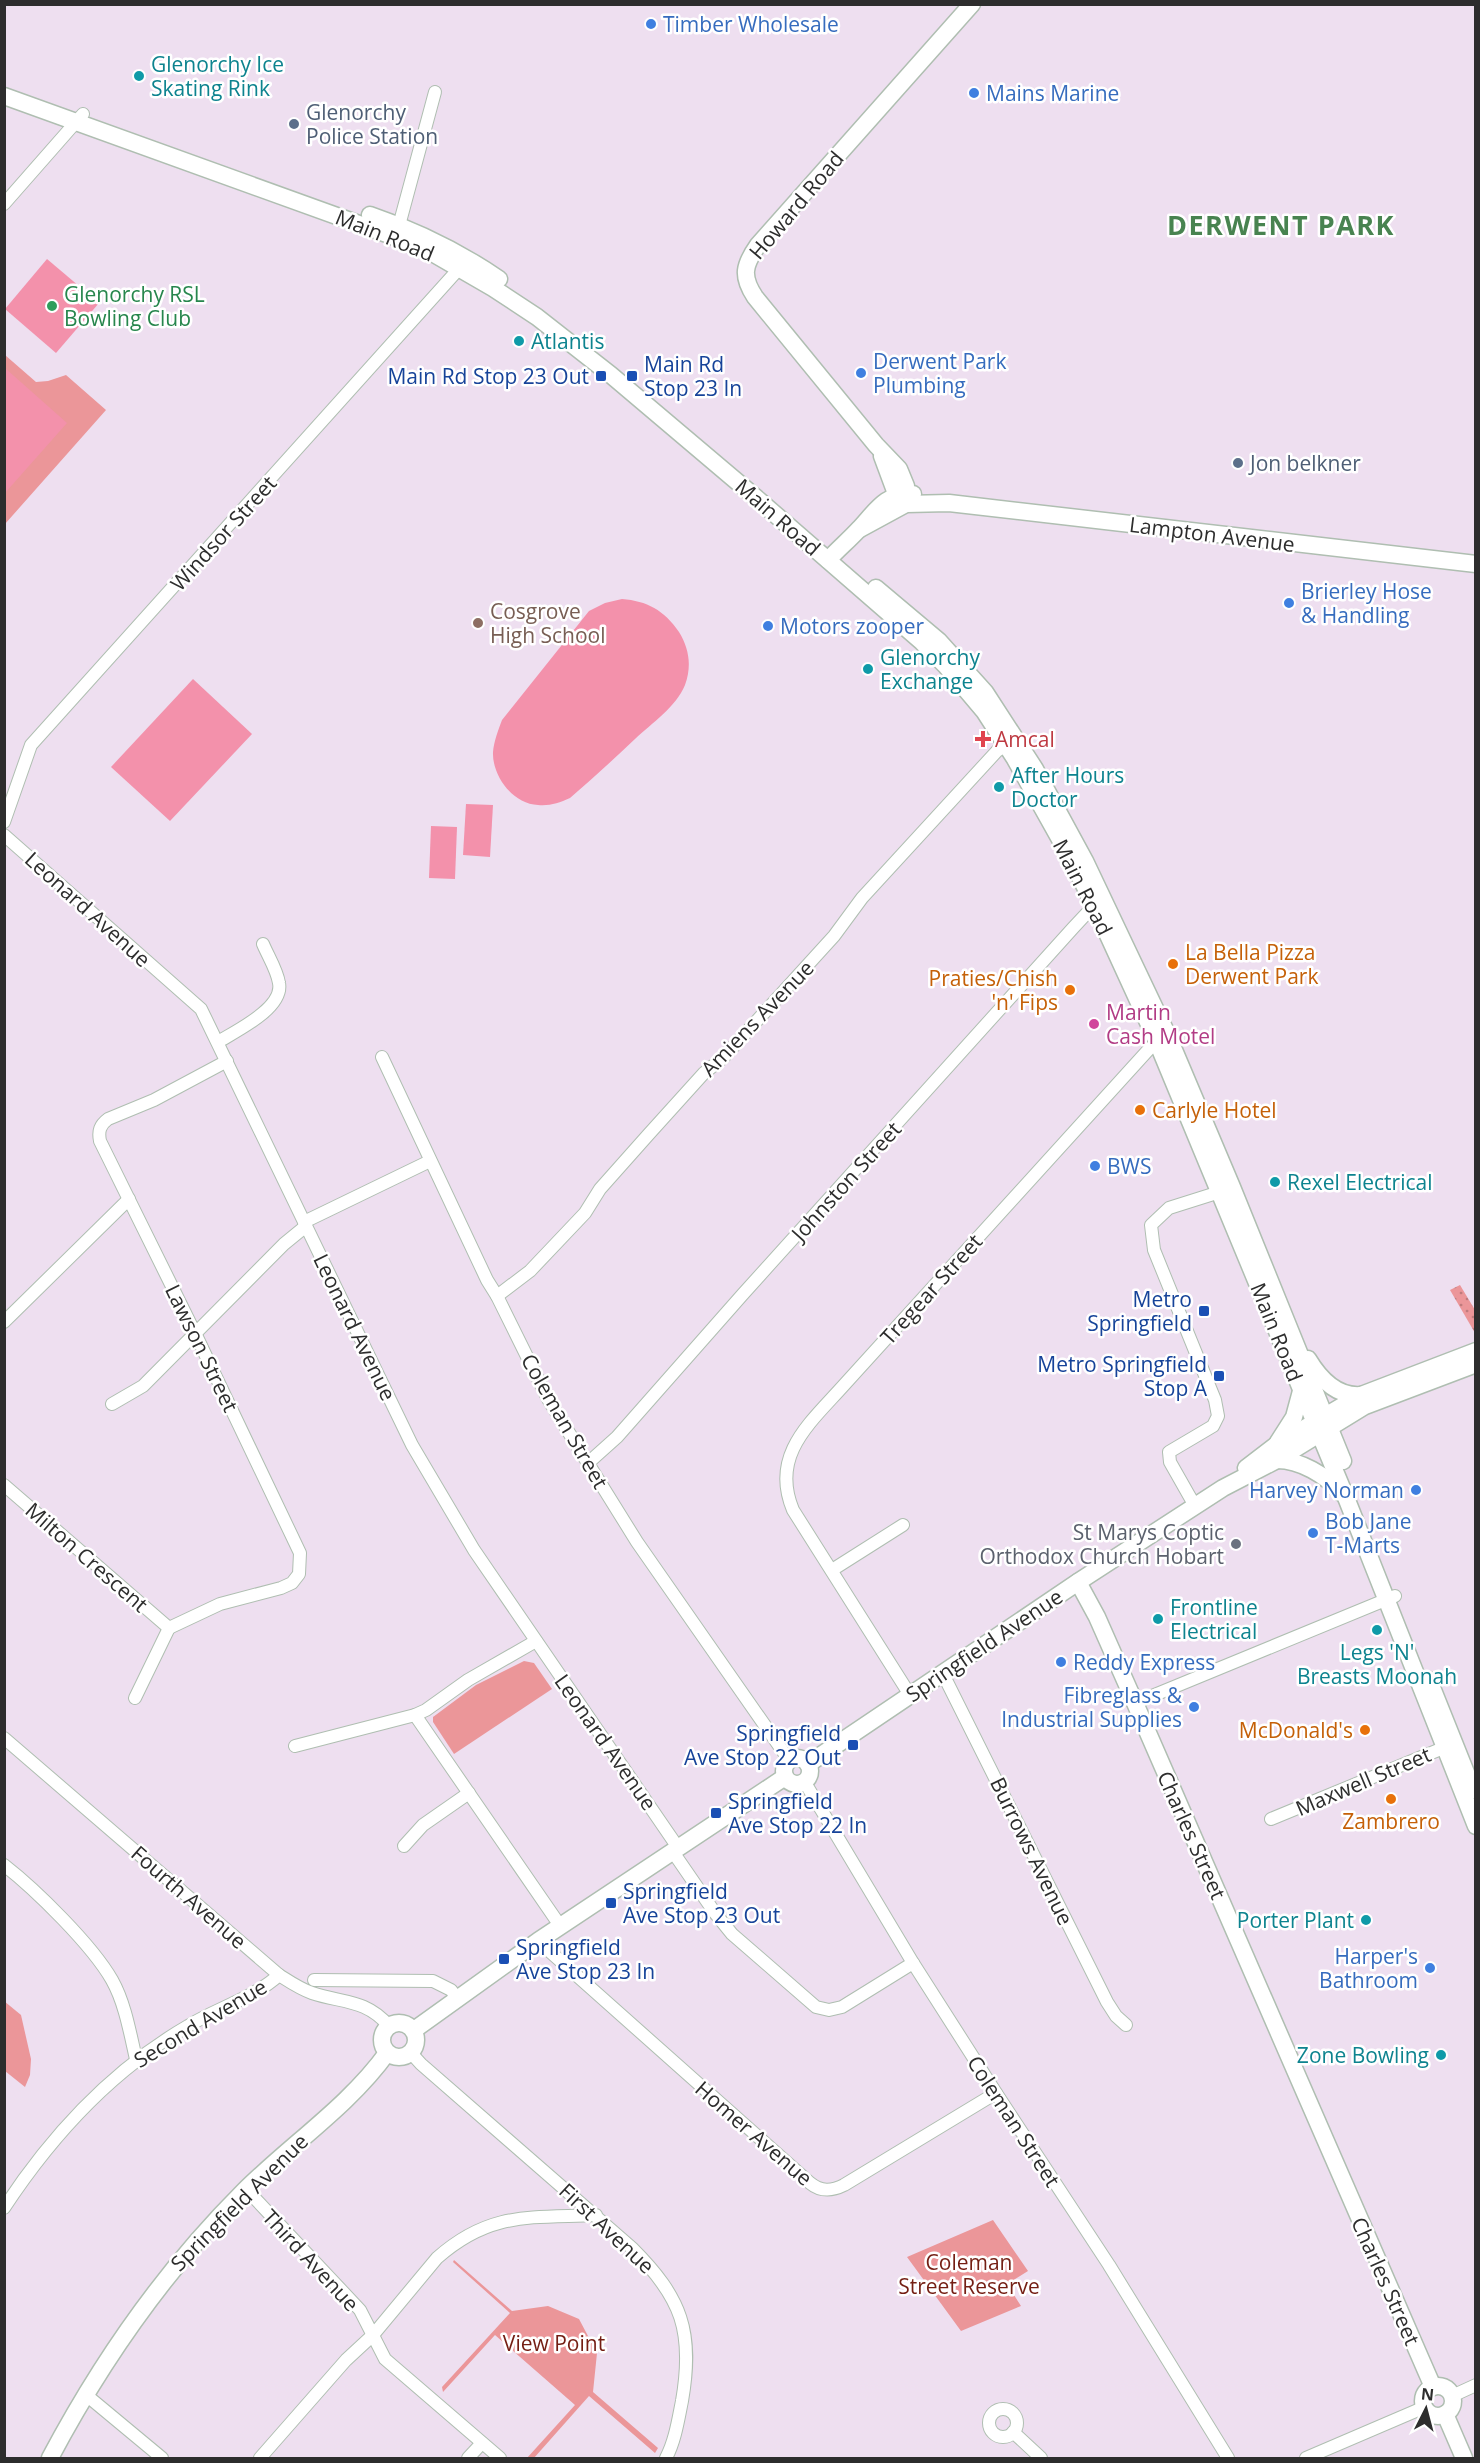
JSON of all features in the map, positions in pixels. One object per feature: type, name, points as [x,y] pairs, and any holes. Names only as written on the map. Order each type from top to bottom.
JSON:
[{"type":"street","name":"Howard Road","points":[[903,498],[906,482],[894,464],[876,445],[747,285],[747,264],[758,245],[972,4]]},
{"type":"street","name":"Main Road","points":[[4,84],[80,118]]},
{"type":"street","points":[[398,231],[435,92]]},
{"type":"street","name":"Main Road","points":[[4,96],[80,118],[398,231],[429,251],[464,263],[578,348],[831,556],[946,666],[1012,742],[1049,794],[1163,1040],[1226,1190],[1288,1324],[1307,1375],[1347,1500],[1391,1598]]},
{"type":"street","points":[[4,204],[80,118]]},
{"type":"street","name":"Windsor Street","points":[[4,822],[31,745],[464,263]]},
{"type":"street","name":"Howard Road","points":[[876,445],[903,498]]},
{"type":"street","points":[[894,464],[941,500]]},
{"type":"street","points":[[831,556],[860,529],[877,508],[903,498]]},
{"type":"street","name":"Lampton Avenue","points":[[903,498],[941,500],[1476,564]]},
{"type":"street","name":"Amiens Avenue","points":[[497,1296],[530,1271],[585,1213],[600,1189],[704,1073],[723,1058],[834,936],[862,898],[997,751],[1012,742]]},
{"type":"street","name":"Leonard Avenue","points":[[4,835],[196,1005],[227,1060],[412,1444],[441,1497],[676,1850],[715,1913],[732,1934],[816,2007],[829,2010],[842,2007],[913,1963]]},
{"type":"street","name":"Johnston Street","points":[[588,1463],[617,1437],[1073,928],[1087,913],[1102,906]]},
{"type":"street","points":[[218,1042],[251,1023],[276,1000],[279,983],[263,944]]},
{"type":"street","name":"Tregear Street","points":[[910,1695],[793,1510],[785,1477],[793,1447],[844,1385],[1163,1040]]},
{"type":"street","name":"Coleman Street","points":[[382,1058],[487,1280],[535,1375],[637,1542],[789,1760]]},
{"type":"street","name":"Lawson Street","points":[[169,1628],[220,1604],[281,1588],[292,1583],[299,1574],[300,1553],[98,1134],[102,1124],[117,1114],[154,1100],[227,1060]]},
{"type":"street","points":[[112,1404],[143,1386],[305,1224],[430,1161]]},
{"type":"street","name":"Main Road","points":[[1226,1190],[1301,1391],[1322,1425],[1450,1745],[1476,1826]]},
{"type":"street","points":[[1195,1506],[1170,1462],[1169,1452],[1213,1426],[1218,1416],[1215,1400],[1154,1250],[1150,1234],[1151,1226],[1169,1208],[1226,1190]]},
{"type":"street","points":[[7,1314],[129,1199]]},
{"type":"street","points":[[1288,1324],[1316,1372],[1344,1394],[1361,1395]]},
{"type":"street","points":[[1322,1425],[1361,1395],[1476,1351]]},
{"type":"street","points":[[1322,1425],[1365,1406],[1476,1364]]},
{"type":"street","points":[[1301,1391],[1294,1417],[1277,1452],[1286,1460],[1318,1473],[1336,1487],[1347,1500]]},
{"type":"street","name":"Springfield Avenue","points":[[808,1764],[1078,1582],[1322,1425]]},
{"type":"street","name":"Milton Crescent","points":[[4,1485],[169,1628]]},
{"type":"street","points":[[832,1570],[903,1525]]},
{"type":"street","name":"Charles Street","points":[[1078,1582],[1097,1617],[1135,1703],[1433,2387]]},
{"type":"street","points":[[1135,1703],[1391,1598]]},
{"type":"street","points":[[135,1698],[169,1628]]},
{"type":"street","points":[[295,1746],[415,1715],[426,1710],[468,1680],[536,1641]]},
{"type":"street","name":"Burrows Avenue","points":[[943,1674],[1107,2002],[1116,2016],[1126,2025]]},
{"type":"street","points":[[415,1715],[561,1927]]},
{"type":"street","name":"Fourth Avenue","points":[[4,1738],[279,1975],[304,1991],[363,2006],[377,2014],[389,2026]]},
{"type":"street","name":"Main Road","points":[[1450,1745],[1476,1797]]},
{"type":"street","name":"Maxwell Street","points":[[1271,1819],[1450,1745]]},
{"type":"street","points":[[799,1758],[808,1764],[810,1771],[804,1781],[792,1783],[786,1778],[784,1770],[789,1760],[799,1758]]},
{"type":"street","points":[[414,2030],[538,1941],[786,1778]]},
{"type":"street","name":"Coleman Street","points":[[804,1781],[913,1963],[1109,2265],[1228,2458]]},
{"type":"street","points":[[404,1846],[423,1825],[469,1793]]},
{"type":"street","points":[[4,1865],[32,1890],[103,1966],[119,1995],[136,2059]]},
{"type":"street","name":"Homer Avenue","points":[[538,1941],[810,2183],[822,2190],[837,2189],[996,2093]]},
{"type":"street","name":"Second Avenue","points":[[4,2208],[9,2192],[76,2116],[136,2059],[187,2026],[264,1988],[279,1975]]},
{"type":"street","points":[[314,1980],[434,1981],[451,1990],[457,1998]]},
{"type":"street","points":[[404,2023],[414,2030],[417,2042],[411,2053],[402,2057],[387,2053],[382,2039],[389,2026],[404,2023]]},
{"type":"street","name":"Springfield Avenue","points":[[50,2458],[85,2394],[170,2271],[246,2189],[362,2084],[387,2053]]},
{"type":"street","name":"First Avenue","points":[[411,2053],[596,2215],[659,2276],[675,2303],[687,2342],[687,2370],[679,2418],[666,2458]]},
{"type":"street","name":"Third Avenue","points":[[246,2189],[360,2310],[385,2359],[500,2458]]},
{"type":"street","points":[[260,2458],[346,2360],[373,2335],[437,2258],[462,2238],[492,2224],[511,2219],[550,2215],[596,2215]]},
{"type":"street","points":[[1452,2396],[1476,2385]]},
{"type":"street","points":[[1433,2387],[1446,2389],[1452,2396],[1452,2404],[1445,2414],[1431,2414],[1425,2407],[1424,2398],[1433,2387]]},
{"type":"street","points":[[85,2394],[162,2458]]},
{"type":"street","points":[[1306,2458],[1425,2407]]},
{"type":"street","points":[[1445,2414],[1464,2458]]},
{"type":"street","points":[[1013,2432],[1041,2458]]},
{"type":"street","points":[[468,2458],[482,2443]]},
{"type":"green space","points":[[5,355],[36,382],[66,375],[106,410],[5,524]]},
{"type":"green space","points":[[1460,1285],[1475,1310],[1475,1333],[1450,1290]]},
{"type":"green space","points":[[524,1661],[534,1663],[552,1689],[454,1754],[433,1722],[433,1717],[476,1685]]},
{"type":"green space","points":[[4,2001],[21,2015],[31,2059],[30,2075],[25,2087],[5,2071]]},
{"type":"green space","name":"Coleman Street Reserve","points":[[993,2220],[1028,2271],[1007,2284],[1021,2306],[961,2331],[907,2257]]},
{"type":"green space","name":"View Point","points":[[454,2260],[512,2311],[548,2306],[579,2319],[597,2353],[593,2392],[658,2448],[655,2453],[589,2396],[534,2458],[527,2458],[575,2405],[495,2335],[443,2392],[442,2387],[510,2313],[453,2262]]},
{"type":"shaded area","name":"Glenorchy RSL Bowling Club","points":[[47,259],[99,303],[56,353],[5,309]]},
{"type":"shaded area","points":[[5,368],[67,423],[5,493]]},
{"type":"shaded area","points":[[622,599],[639,602],[661,612],[679,632],[685,644],[689,664],[681,693],[663,714],[570,798],[554,804],[542,805],[520,800],[506,787],[496,770],[493,752],[502,720],[589,611],[605,603]]},
{"type":"shaded area","points":[[193,679],[252,734],[170,821],[111,767]]},
{"type":"shaded area","points":[[466,804],[493,805],[490,857],[463,855]]},
{"type":"shaded area","points":[[431,826],[457,827],[455,879],[429,878]]},
{"type":"place","name":"Timber Wholesale","points":[[651,24]]},
{"type":"place","name":"Glenorchy Ice Skating Rink","points":[[139,76]]},
{"type":"place","name":"Mains Marine","points":[[974,93]]},
{"type":"place","name":"Glenorchy Police Station","points":[[294,124]]},
{"type":"place","name":"Glenorchy RSL Bowling Club","points":[[52,306]]},
{"type":"place","name":"Atlantis","points":[[519,341]]},
{"type":"place","name":"Derwent Park Plumbing","points":[[861,373]]},
{"type":"place","name":"Main Rd Stop 23 Out","points":[[601,376]]},
{"type":"place","name":"Main Rd Stop 23 In","points":[[632,376]]},
{"type":"place","name":"Jon belkner","points":[[1238,463]]},
{"type":"place","name":"Brierley Hose & Handling","points":[[1289,603]]},
{"type":"place","name":"Cosgrove High School","points":[[478,623]]},
{"type":"place","name":"Motors zooper","points":[[768,626]]},
{"type":"place","name":"Glenorchy Exchange","points":[[868,669]]},
{"type":"place","name":"Amcal","points":[[983,739]]},
{"type":"place","name":"After Hours Doctor","points":[[999,787]]},
{"type":"place","name":"La Bella Pizza Derwent Park","points":[[1173,964]]},
{"type":"place","name":"Praties/Chish 'n' Fips","points":[[1070,990]]},
{"type":"place","name":"Martin Cash Motel","points":[[1094,1024]]},
{"type":"place","name":"Carlyle Hotel","points":[[1140,1110]]},
{"type":"place","name":"BWS","points":[[1095,1166]]},
{"type":"place","name":"Rexel Electrical","points":[[1275,1182]]},
{"type":"place","name":"Metro Springfield","points":[[1204,1311]]},
{"type":"place","name":"Metro Springfield Stop A","points":[[1219,1376]]},
{"type":"place","name":"Harvey Norman","points":[[1416,1490]]},
{"type":"place","name":"Bob Jane T-Marts","points":[[1313,1533]]},
{"type":"place","name":"St Marys Coptic Orthodox Church Hobart","points":[[1236,1544]]},
{"type":"place","name":"Frontline Electrical","points":[[1158,1619]]},
{"type":"place","name":"Legs 'N' Breasts Moonah","points":[[1377,1630]]},
{"type":"place","name":"Reddy Express","points":[[1061,1662]]},
{"type":"place","name":"Fibreglass & Industrial Supplies","points":[[1194,1707]]},
{"type":"place","name":"McDonald's","points":[[1365,1730]]},
{"type":"place","name":"Springfield Ave Stop 22 Out","points":[[853,1745]]},
{"type":"place","name":"Zambrero","points":[[1391,1799]]},
{"type":"place","name":"Springfield Ave Stop 22 In","points":[[716,1813]]},
{"type":"place","name":"Springfield Ave Stop 23 Out","points":[[611,1903]]},
{"type":"place","name":"Porter Plant","points":[[1366,1920]]},
{"type":"place","name":"Springfield Ave Stop 23 In","points":[[504,1959]]},
{"type":"place","name":"Harper's Bathroom","points":[[1430,1968]]},
{"type":"place","name":"Zone Bowling","points":[[1441,2055]]},
{"type":"district","name":"DERWENT PARK","points":[[1281,224]]}]
